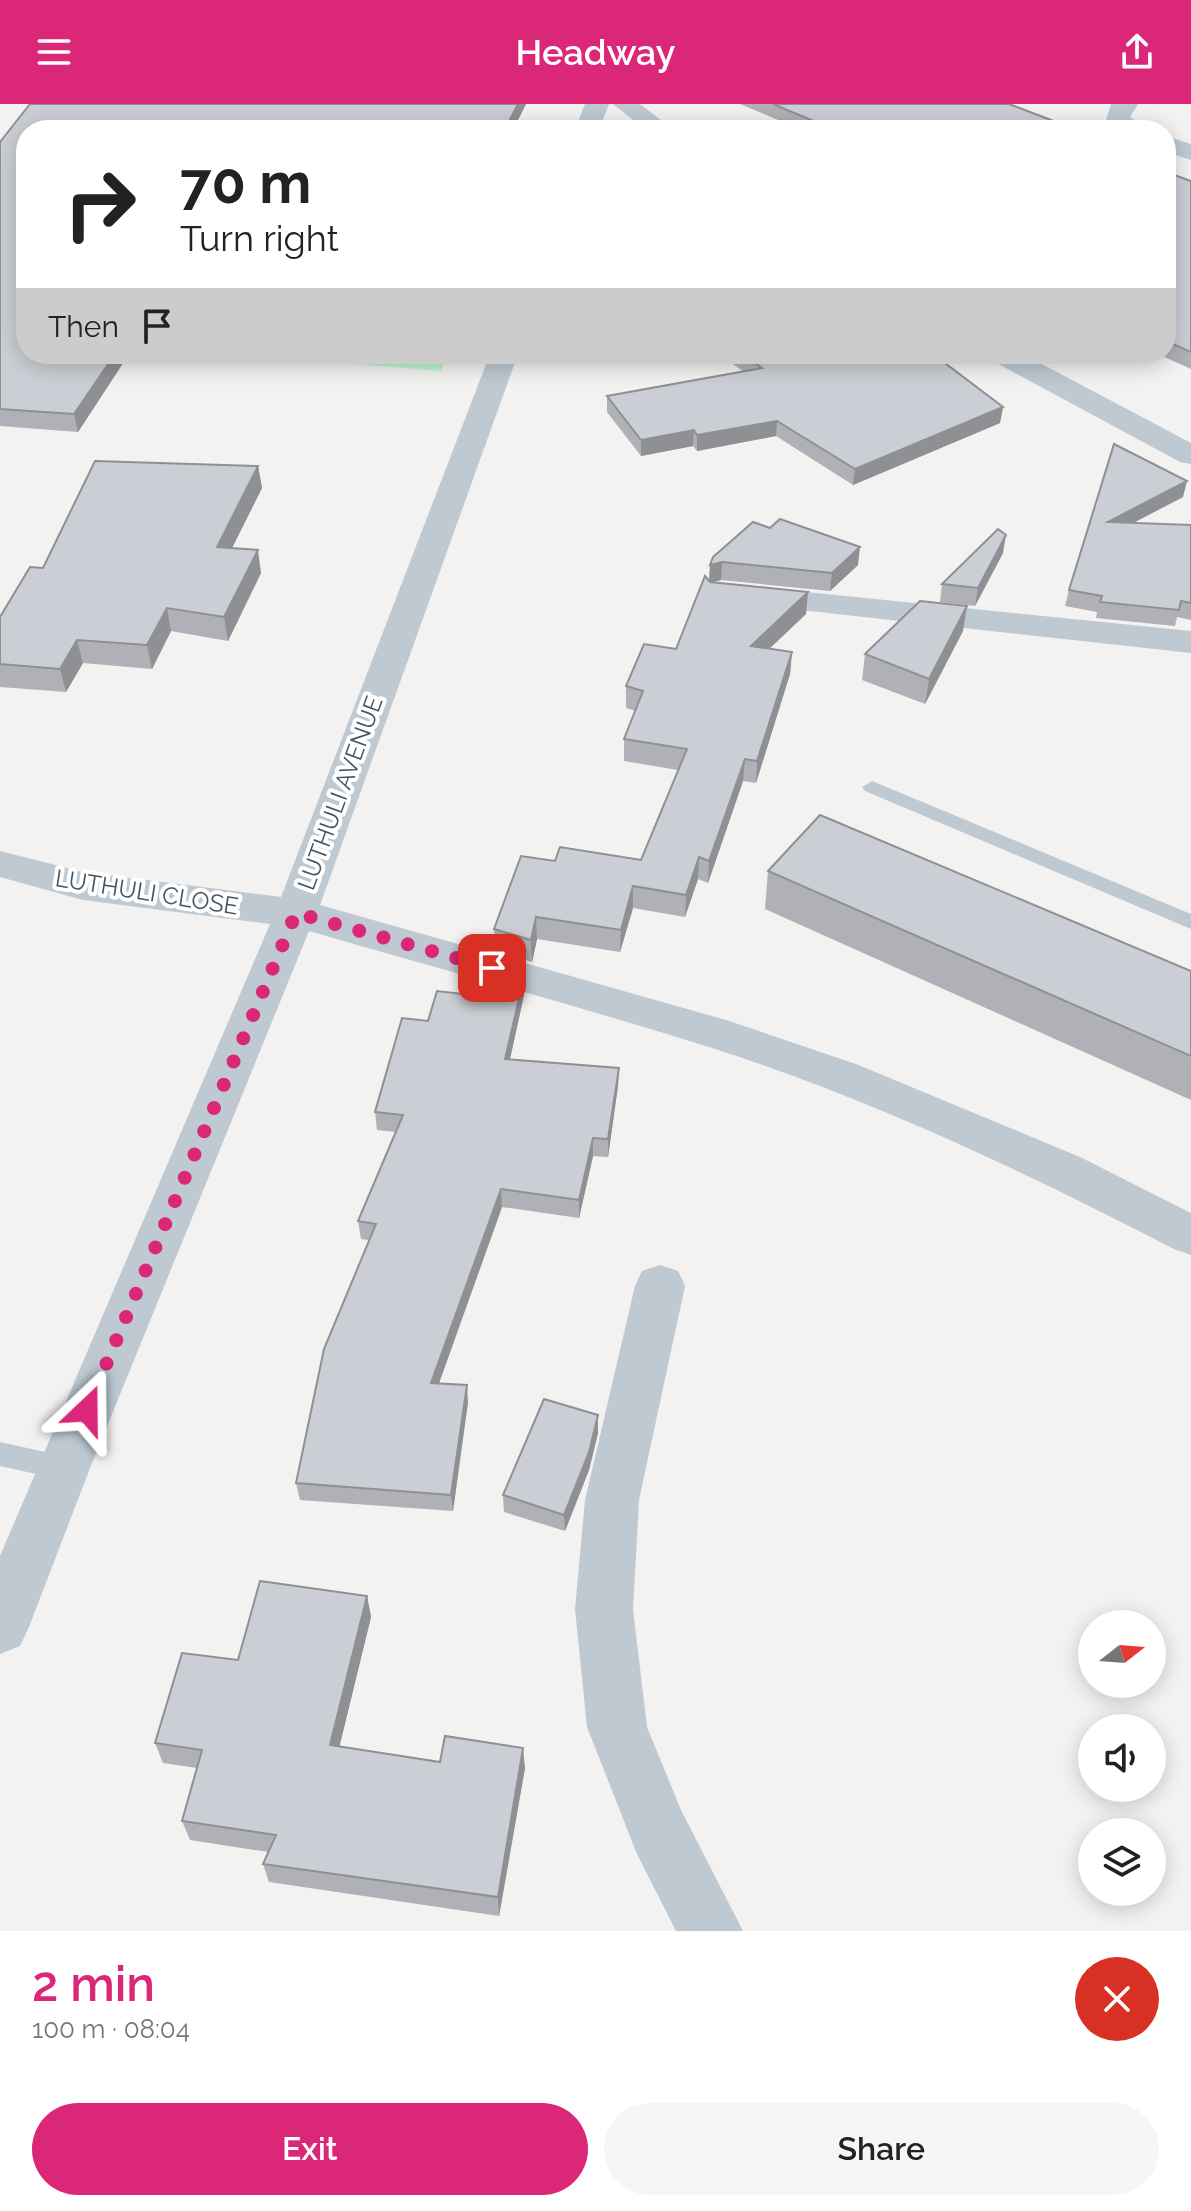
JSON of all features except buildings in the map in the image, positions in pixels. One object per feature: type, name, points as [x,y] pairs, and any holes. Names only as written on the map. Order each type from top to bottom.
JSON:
[{"type":"street","points":[[625,104],[648,120]]},
{"type":"street","name":"LUTHULI AVENUE","points":[[0,1627],[63,1468],[296,913],[500,364]]},
{"type":"street","points":[[1020,364],[1191,455]]},
{"type":"street","points":[[721,593],[1191,642]]},
{"type":"street","name":"LUTHULI CLOSE","points":[[0,864],[83,886],[296,913],[726,1036],[840,1076],[1063,1170],[1191,1235]]},
{"type":"street","points":[[660,1286],[612,1500],[604,1609],[617,1727],[659,1832],[711,1931]]},
{"type":"lane","points":[[872,787],[1191,922]]},
{"type":"lane","points":[[0,1454],[63,1468]]},
{"type":"green space","points":[[355,364],[444,364],[441,371]]},
{"type":"route","points":[[87,1410],[296,913],[492,968]]}]
